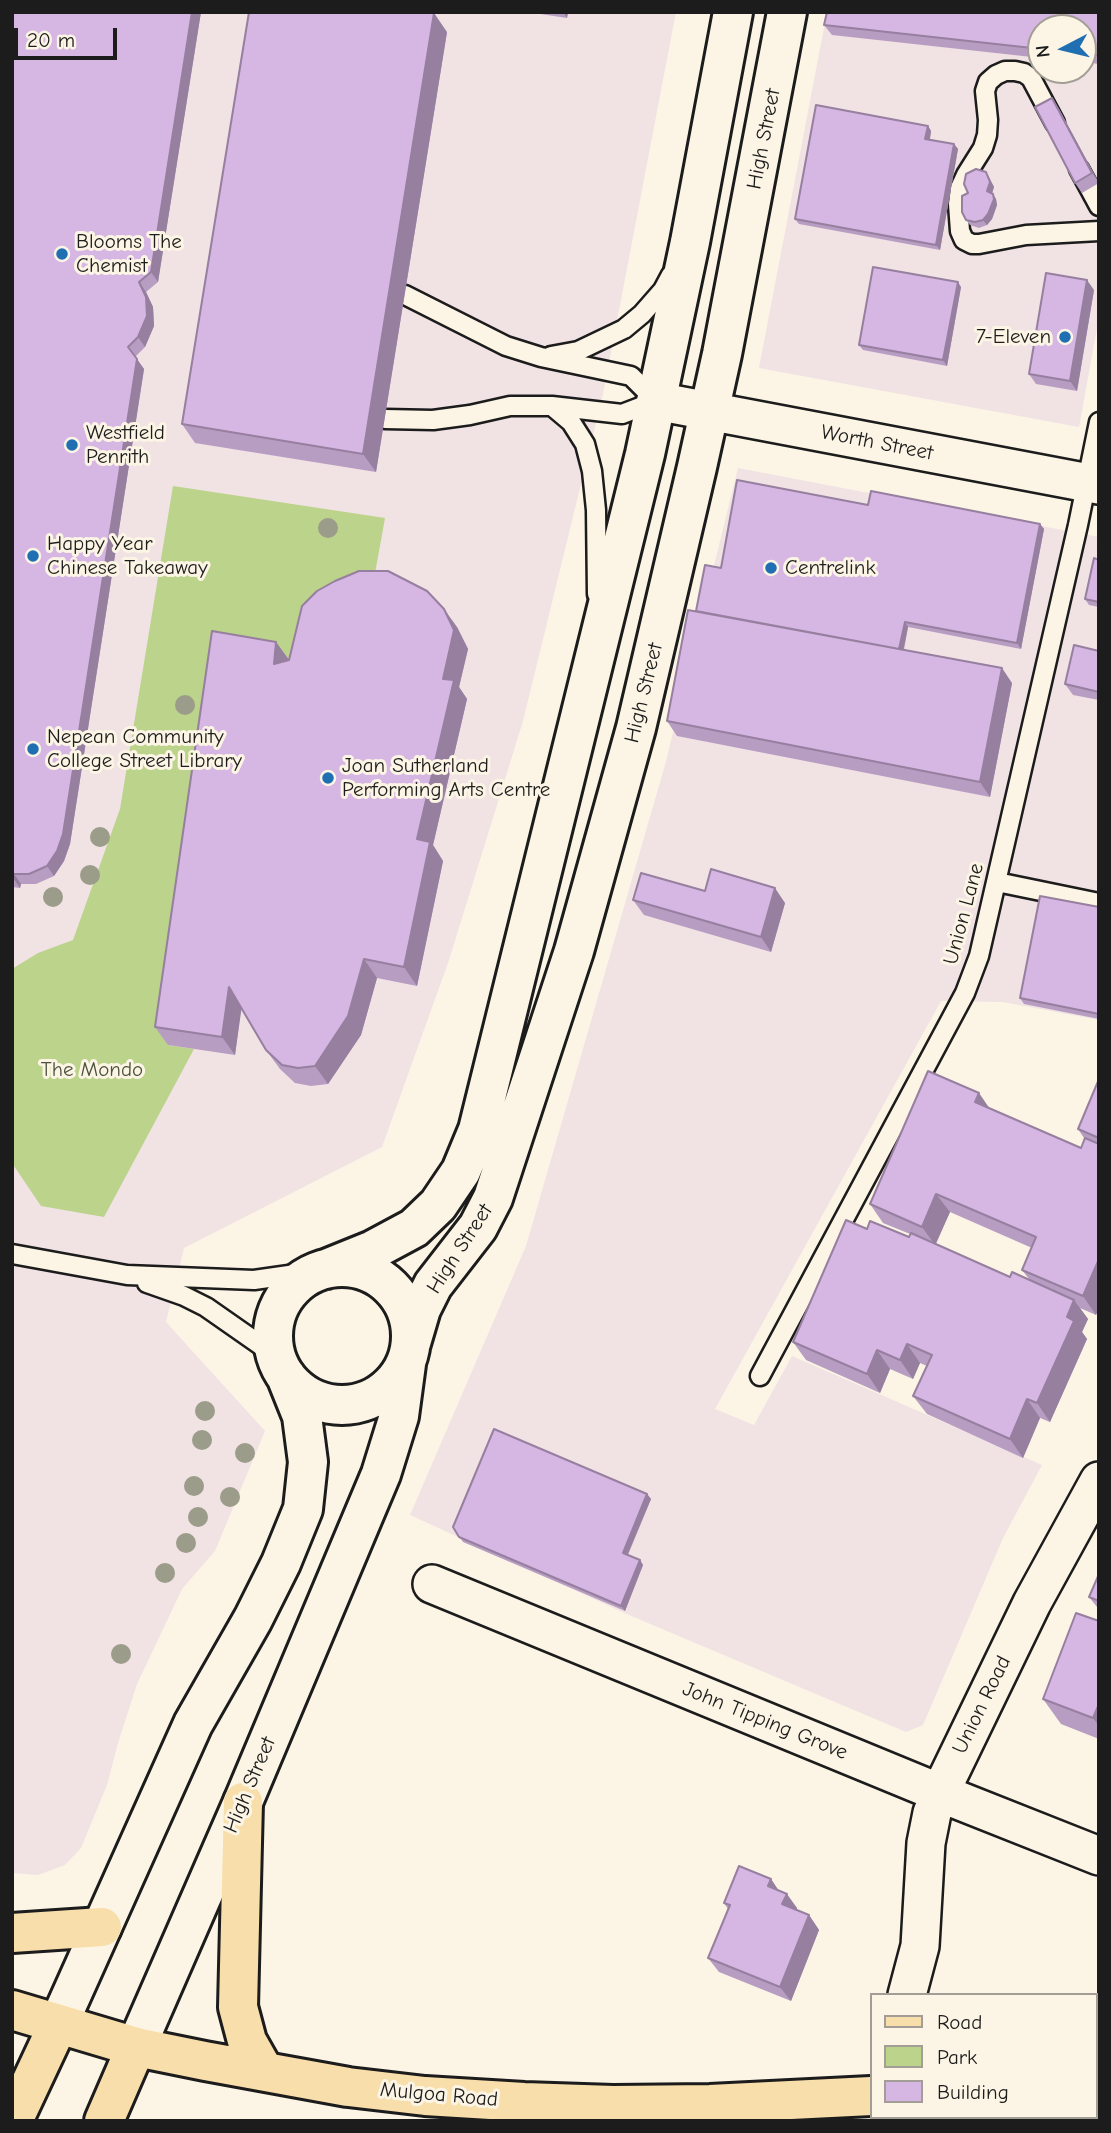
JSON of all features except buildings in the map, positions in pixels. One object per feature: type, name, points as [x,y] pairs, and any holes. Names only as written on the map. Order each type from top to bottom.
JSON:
[{"type":"main road","name":"High Street","points":[[322,1270],[373,1251],[414,1228],[438,1205],[461,1171],[478,1130],[645,454],[690,242],[733,12]]},
{"type":"main road","name":"High Street","points":[[104,2121],[243,1802],[381,1474],[399,1416],[408,1354],[421,1309],[433,1285],[478,1227],[494,1198],[570,964],[636,727],[709,411],[733,301],[787,12]]},
{"type":"main road","points":[[13,2121],[193,1724],[253,1619],[281,1563],[303,1509],[308,1462],[302,1416],[282,1368],[274,1342],[279,1308],[289,1292],[302,1280],[322,1270],[345,1267],[363,1270],[380,1278],[394,1291],[405,1307],[411,1325],[408,1354],[394,1381],[379,1394],[360,1403],[339,1405],[319,1401],[301,1391],[282,1368]]},
{"type":"main road","points":[[243,1802],[238,2007],[247,2041],[264,2071]]},
{"type":"main road","points":[[12,1933],[102,1927]]},
{"type":"main road","name":"Mulgoa Road","points":[[12,2010],[136,2047],[348,2087],[425,2096],[614,2105],[710,2104],[870,2096]]},
{"type":"street","name":"Worth Street","points":[[656,401],[1093,484]]},
{"type":"street","name":"Union Road","points":[[908,1993],[920,1946],[926,1843],[932,1813],[1031,1603],[1099,1480]]},
{"type":"street","name":"John Tipping Grove","points":[[432,1584],[1099,1856]]},
{"type":"street","name":"Union Road","points":[[920,1946],[936,1993]]},
{"type":"lane","points":[[1062,136],[1031,78],[1024,73],[1005,71],[988,82],[985,91],[987,135],[983,148],[960,188],[960,231],[964,240],[972,244],[1026,235],[1099,231]]},
{"type":"lane","points":[[1074,159],[1099,206]]},
{"type":"lane","points":[[541,357],[578,351],[624,329],[642,314],[663,290],[690,242]]},
{"type":"lane","points":[[385,419],[433,420],[510,406],[552,405],[622,414],[656,401],[631,376],[541,357],[506,346],[405,295]]},
{"type":"lane","points":[[552,405],[572,422],[585,444],[592,471],[596,510],[597,652]]},
{"type":"lane","name":"Union Lane","points":[[760,1376],[965,993],[979,956],[1093,484],[1099,422]]},
{"type":"lane","points":[[997,882],[1099,903]]},
{"type":"lane","points":[[12,1254],[127,1275],[254,1280],[322,1270]]},
{"type":"lane","points":[[127,1275],[206,1307],[269,1351],[282,1368]]},
{"type":"shaded area","points":[[12,12],[676,12],[603,394],[523,721],[449,960],[382,1147],[184,1248],[166,1322],[265,1431],[215,1551],[182,1589],[137,1684],[107,1785],[81,1848],[65,1865],[38,1875],[12,1873]]},
{"type":"shaded area","points":[[827,12],[1099,12],[1099,317],[1079,427],[759,368]]},
{"type":"shaded area","points":[[738,468],[1099,537],[1099,1020],[1003,1002],[941,1001],[715,1409],[754,1425],[792,1356],[1042,1465],[1003,1538],[923,1725],[906,1732],[629,1615],[410,1515],[526,1246],[665,765]]},
{"type":"green space","name":"The Mondo","points":[[173,486],[385,518],[372,590],[303,679],[225,650],[168,1045],[194,1049],[104,1217],[41,1206],[12,1163],[12,969],[38,953],[73,940],[120,809]]},
{"type":"place","name":"Blooms The Chemist","points":[[62,254]]},
{"type":"place","name":"7-Eleven","points":[[1065,337]]},
{"type":"place","name":"Westfield Penrith","points":[[72,445]]},
{"type":"place","name":"Happy Year Chinese Takeaway","points":[[33,556]]},
{"type":"place","name":"Centrelink","points":[[771,568]]},
{"type":"place","name":"Nepean Community College Street Library","points":[[33,749]]},
{"type":"place","name":"Joan Sutherland Performing Arts Centre","points":[[328,778]]}]
